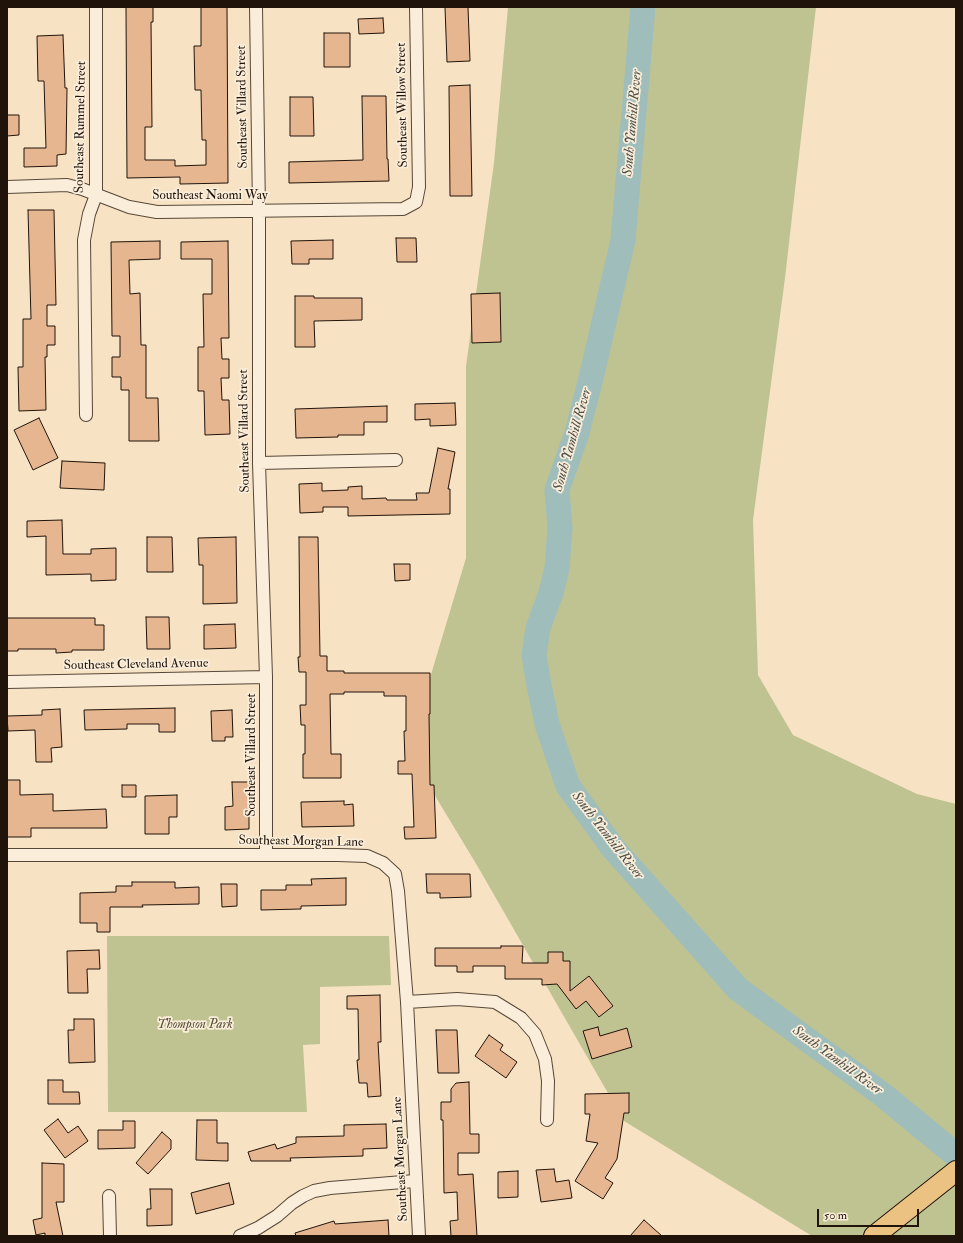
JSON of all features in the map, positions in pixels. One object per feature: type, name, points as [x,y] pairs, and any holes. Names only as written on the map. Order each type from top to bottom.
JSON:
[{"type":"highway","points":[[874,1236],[956,1171]]},
{"type":"street","name":"Southeast Rummel Street","points":[[86,415],[84,240],[89,214],[96,195],[96,7]]},
{"type":"street","name":"Southeast Villard Street","points":[[256,7],[259,210],[259,463],[266,677],[266,854]]},
{"type":"street","name":"Southeast Willow Street","points":[[416,7],[419,187],[416,202]]},
{"type":"street","name":"Southeast Naomi Way","points":[[7,187],[67,185],[82,189],[129,207],[157,212],[403,209],[416,202]]},
{"type":"street","points":[[259,463],[396,460]]},
{"type":"street","name":"Southeast Cleveland Avenue","points":[[7,682],[266,677]]},
{"type":"street","name":"Southeast Morgan Lane","points":[[7,855],[338,855],[367,856],[383,863],[394,874],[398,890],[407,1002],[419,1236]]},
{"type":"street","points":[[407,1002],[458,999],[495,1002],[521,1018],[535,1034],[545,1059],[548,1081],[547,1120]]},
{"type":"street","points":[[240,1236],[258,1228],[277,1216],[292,1203],[314,1191],[330,1188],[415,1181]]},
{"type":"street","points":[[109,1196],[110,1236]]},
{"type":"green space","points":[[508,7],[816,7],[785,278],[753,520],[758,675],[793,735],[917,794],[956,804],[956,1236],[812,1236],[624,1121],[478,867],[408,751],[466,558],[466,366],[494,163]]},
{"type":"green space","name":"Thompson Park","points":[[107,936],[389,936],[391,985],[320,987],[320,1044],[303,1045],[307,1112],[108,1112]]},
{"type":"building","points":[[126,7],[153,7],[153,22],[151,22],[152,127],[145,127],[145,160],[175,160],[175,166],[206,165],[206,140],[202,140],[201,90],[195,90],[194,46],[201,46],[201,7],[227,7],[228,183],[180,184],[180,177],[127,178]]},
{"type":"building","points":[[445,7],[468,7],[470,61],[447,62]]},
{"type":"building","points":[[383,18],[384,33],[359,34],[358,19]]},
{"type":"building","points":[[324,33],[350,33],[350,67],[324,67]]},
{"type":"building","points":[[63,35],[65,88],[67,88],[66,154],[57,155],[57,166],[24,167],[24,148],[46,148],[44,81],[38,81],[37,36]]},
{"type":"building","points":[[470,85],[472,196],[450,196],[449,86]]},
{"type":"building","points":[[362,96],[386,96],[387,159],[389,181],[289,183],[289,162],[363,160]]},
{"type":"building","points":[[290,97],[313,97],[314,136],[290,136]]},
{"type":"building","points":[[7,115],[19,115],[19,135],[7,136]]},
{"type":"building","points":[[28,210],[54,210],[56,305],[47,305],[47,326],[55,326],[55,345],[47,345],[47,357],[45,357],[46,410],[19,411],[18,367],[23,367],[23,319],[31,319]]},
{"type":"building","points":[[396,238],[416,238],[417,262],[397,262]]},
{"type":"building","points":[[333,240],[333,259],[309,259],[309,264],[292,264],[291,241]]},
{"type":"building","points":[[160,241],[160,259],[129,260],[130,294],[140,293],[141,345],[146,345],[146,398],[158,398],[159,441],[129,441],[129,390],[121,390],[121,377],[112,377],[112,357],[120,357],[120,336],[112,336],[111,242]]},
{"type":"building","points":[[228,241],[229,338],[221,338],[222,359],[229,359],[229,378],[221,378],[222,400],[229,400],[230,434],[205,435],[204,391],[198,391],[198,347],[204,347],[203,294],[212,294],[212,259],[181,259],[181,242]]},
{"type":"building","points":[[500,293],[501,342],[472,343],[471,294]]},
{"type":"building","points":[[295,296],[314,296],[314,298],[362,298],[362,320],[314,321],[315,347],[295,347]]},
{"type":"building","points":[[455,403],[456,425],[430,426],[430,419],[415,420],[415,404]]},
{"type":"building","points":[[387,406],[387,422],[364,422],[364,435],[296,438],[295,409]]},
{"type":"building","points":[[39,418],[58,458],[33,470],[14,430]]},
{"type":"building","points":[[438,448],[455,452],[448,489],[450,489],[450,514],[348,516],[348,507],[323,507],[323,512],[300,513],[299,484],[322,483],[322,491],[348,490],[348,487],[362,486],[362,499],[386,498],[387,500],[417,500],[416,493],[429,493]]},
{"type":"building","points":[[62,461],[105,463],[104,490],[60,488]]},
{"type":"building","points":[[62,520],[63,554],[91,554],[91,549],[116,548],[116,580],[91,581],[91,574],[46,575],[46,536],[27,537],[27,521]]},
{"type":"building","points":[[147,537],[172,537],[173,572],[147,572]]},
{"type":"building","points":[[236,537],[237,603],[203,604],[203,565],[199,565],[198,538]]},
{"type":"building","points":[[299,537],[318,537],[320,656],[327,656],[327,671],[344,671],[344,673],[430,673],[430,785],[434,785],[436,838],[405,839],[404,827],[414,827],[412,774],[398,774],[398,761],[405,761],[404,731],[406,731],[406,696],[384,696],[384,692],[344,692],[344,694],[330,694],[331,754],[341,754],[341,778],[303,778],[305,725],[301,725],[300,705],[306,705],[306,672],[299,672],[298,657],[300,657]]},
{"type":"building","points":[[394,564],[410,564],[410,580],[395,581]]},
{"type":"building","points":[[146,617],[169,617],[170,649],[147,649]]},
{"type":"building","points":[[7,618],[95,618],[95,625],[104,625],[104,650],[72,650],[72,652],[56,653],[56,649],[18,649],[18,651],[7,651]]},
{"type":"building","points":[[235,624],[236,648],[204,649],[204,625]]},
{"type":"building","points":[[175,708],[175,732],[159,732],[159,724],[127,724],[127,729],[85,730],[84,710]]},
{"type":"building","points":[[60,709],[62,747],[51,748],[52,762],[36,762],[35,730],[8,731],[7,716],[42,715],[42,710]]},
{"type":"building","points":[[232,710],[233,737],[225,737],[225,741],[212,741],[211,711]]},
{"type":"building","points":[[7,780],[20,780],[20,795],[53,794],[53,811],[106,809],[107,828],[31,828],[31,837],[7,837]]},
{"type":"building","points":[[232,782],[249,782],[249,829],[225,830],[225,807],[233,806]]},
{"type":"building","points":[[122,785],[136,785],[136,797],[122,797]]},
{"type":"building","points":[[177,795],[177,817],[169,817],[169,834],[145,834],[145,796]]},
{"type":"building","points":[[344,801],[344,805],[353,804],[354,826],[302,827],[301,802]]},
{"type":"building","points":[[426,874],[470,874],[471,897],[440,898],[440,893],[427,893]]},
{"type":"building","points":[[346,878],[346,905],[301,906],[301,909],[261,910],[261,890],[286,890],[286,885],[312,885],[311,879]]},
{"type":"building","points":[[132,882],[175,882],[175,888],[199,887],[199,904],[110,907],[110,932],[97,932],[97,923],[80,923],[80,893],[116,892],[116,886],[132,886]]},
{"type":"building","points":[[221,884],[237,884],[237,906],[222,907]]},
{"type":"building","points":[[501,946],[523,946],[522,963],[548,963],[548,952],[563,952],[563,961],[570,961],[570,991],[589,976],[613,1006],[599,1017],[586,1001],[576,1009],[557,984],[542,985],[542,979],[505,979],[505,966],[473,966],[473,972],[457,972],[457,966],[435,966],[435,948],[501,948]]},
{"type":"building","points":[[99,950],[100,969],[87,969],[88,993],[68,993],[67,951]]},
{"type":"building","points":[[380,995],[381,1042],[378,1042],[381,1096],[368,1097],[367,1083],[359,1083],[357,1060],[359,1060],[358,1009],[347,1009],[347,996]]},
{"type":"building","points":[[74,1019],[94,1019],[95,1062],[69,1063],[68,1030],[74,1030]]},
{"type":"building","points":[[598,1027],[600,1036],[627,1028],[632,1047],[592,1059],[583,1031]]},
{"type":"building","points":[[436,1030],[457,1030],[459,1073],[438,1073]]},
{"type":"building","points":[[489,1035],[503,1045],[500,1050],[517,1062],[506,1078],[475,1056]]},
{"type":"building","points":[[48,1080],[63,1080],[63,1092],[79,1092],[80,1104],[48,1104]]},
{"type":"building","points":[[469,1082],[470,1134],[479,1134],[479,1153],[458,1153],[458,1175],[473,1174],[477,1236],[451,1236],[450,1221],[458,1220],[457,1192],[444,1193],[443,1120],[441,1120],[441,1102],[451,1102],[451,1089],[456,1083]]},
{"type":"building","points":[[629,1093],[629,1113],[624,1113],[617,1159],[605,1178],[613,1183],[603,1199],[575,1181],[598,1143],[586,1141],[590,1114],[585,1114],[585,1094]]},
{"type":"building","points":[[58,1119],[68,1133],[78,1126],[88,1141],[65,1158],[44,1130]]},
{"type":"building","points":[[197,1120],[217,1120],[217,1143],[228,1143],[228,1161],[196,1160]]},
{"type":"building","points":[[123,1121],[135,1121],[135,1148],[98,1149],[98,1130],[123,1130]]},
{"type":"building","points":[[386,1124],[387,1148],[363,1149],[363,1156],[290,1158],[291,1161],[251,1161],[248,1152],[275,1144],[277,1149],[296,1143],[296,1137],[344,1136],[344,1125]]},
{"type":"building","points":[[162,1132],[171,1140],[171,1149],[148,1174],[136,1163]]},
{"type":"building","points":[[42,1163],[64,1164],[64,1202],[56,1202],[63,1236],[45,1236],[45,1233],[36,1235],[33,1220],[42,1218]]},
{"type":"building","points":[[554,1169],[556,1182],[569,1180],[572,1198],[541,1202],[536,1170]]},
{"type":"building","points":[[518,1171],[518,1197],[498,1198],[498,1172]]},
{"type":"building","points":[[229,1183],[234,1204],[196,1214],[191,1193]]},
{"type":"building","points":[[150,1189],[172,1189],[172,1225],[147,1226],[147,1209],[151,1209]]},
{"type":"building","points":[[388,1220],[389,1236],[296,1236],[295,1233],[334,1221],[335,1224]]},
{"type":"building","points":[[644,1220],[662,1236],[630,1236]]},
{"type":"waterway","name":"South Yamhill River","points":[[643,7],[623,240],[577,433],[557,490],[560,528],[557,568],[551,593],[538,628],[534,655],[547,724],[568,786],[613,848],[738,989],[883,1095],[956,1155]]}]
